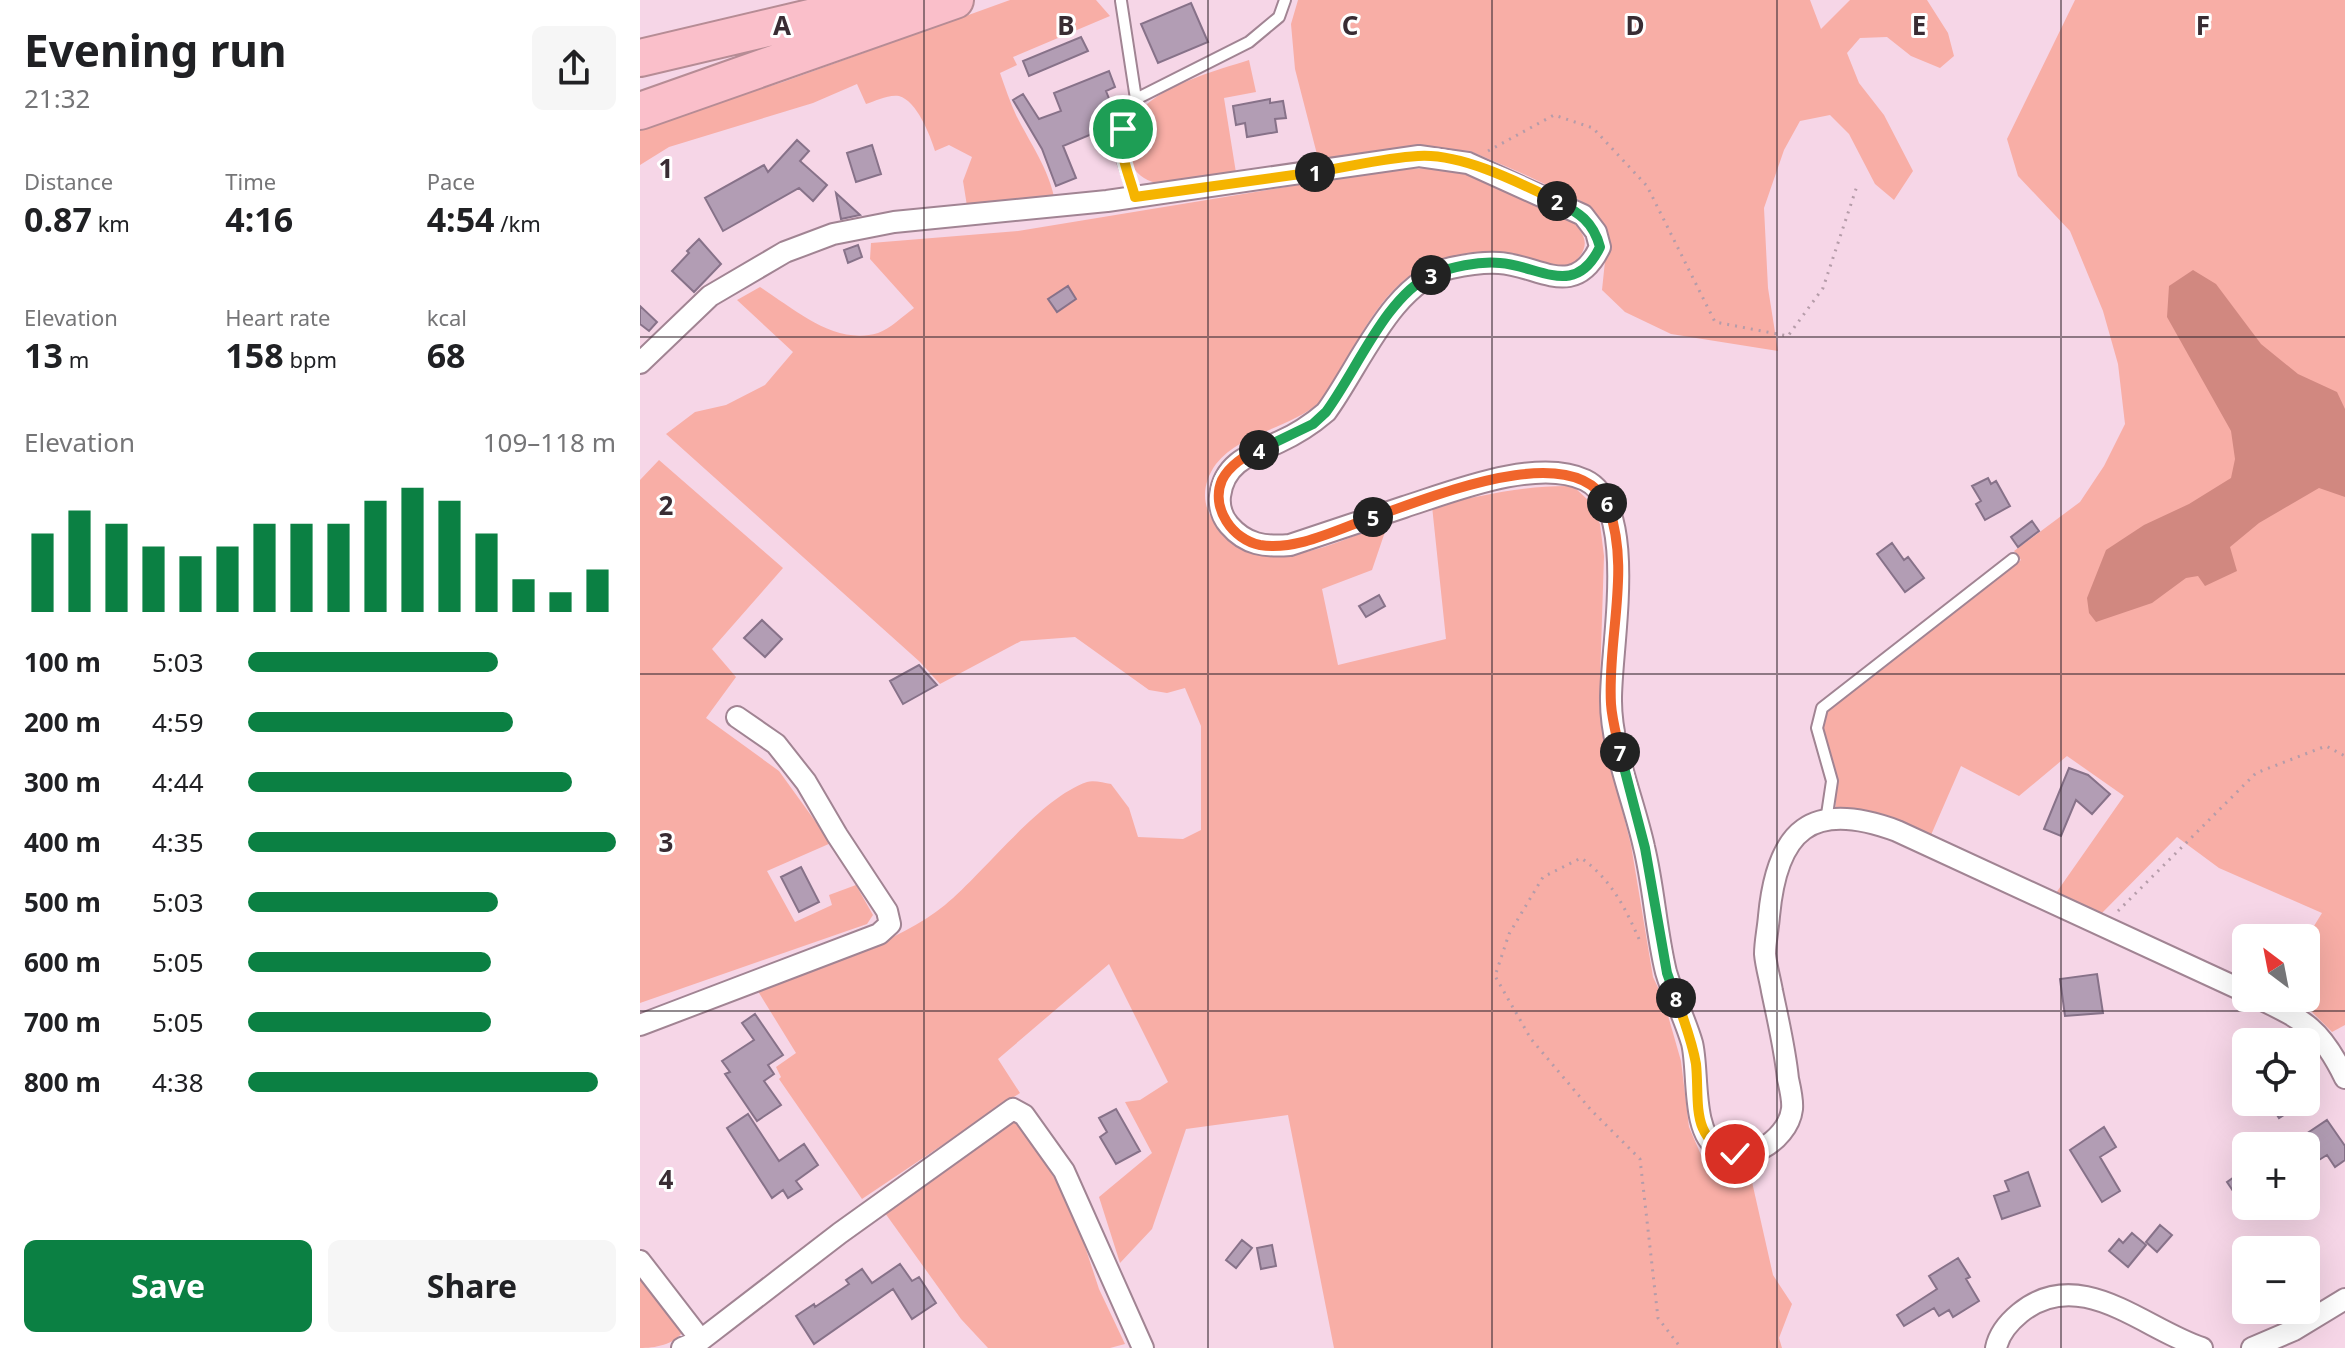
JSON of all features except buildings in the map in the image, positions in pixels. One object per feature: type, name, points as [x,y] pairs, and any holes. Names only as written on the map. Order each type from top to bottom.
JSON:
[{"type":"highway","points":[[640,58],[886,0]]},
{"type":"highway","points":[[645,111],[955,0]]},
{"type":"street","points":[[640,363],[710,296],[785,252],[833,234],[894,222],[1135,197],[1419,156],[1468,163],[1583,215],[1596,232],[1600,247],[1592,263],[1576,273],[1554,277],[1500,263],[1450,268],[1428,276],[1408,289],[1395,306],[1326,412],[1313,424],[1251,453],[1233,466],[1221,482],[1219,504],[1225,521],[1239,537],[1271,546],[1290,545],[1505,476],[1540,473],[1568,475],[1591,483],[1601,491],[1615,529],[1619,560],[1611,704],[1624,774],[1645,848],[1667,973],[1691,1041],[1703,1129],[1715,1147],[1735,1154],[1757,1151],[1779,1136],[1790,1115],[1792,1107],[1786,1061],[1765,955],[1772,885],[1777,866],[1793,838],[1808,826],[1826,821],[1865,819],[1897,831],[2232,985]]},
{"type":"street","points":[[640,1025],[879,934],[890,924],[887,911],[806,782],[776,744],[737,717]]},
{"type":"street","points":[[2287,1012],[2317,1033],[2331,1049],[2345,1078]]},
{"type":"street","points":[[640,1261],[692,1344],[1013,1109],[1024,1115],[1064,1171],[1143,1348]]},
{"type":"street","points":[[1996,1348],[2009,1322],[2031,1304],[2056,1294],[2082,1296],[2120,1307],[2202,1348]]},
{"type":"street","points":[[2252,1348],[2294,1330],[2345,1299]]},
{"type":"lane","points":[[1136,99],[1249,42],[1279,17],[1285,0]]},
{"type":"lane","points":[[1121,1],[1136,99],[1123,129],[1122,158],[1135,197]]},
{"type":"lane","points":[[1826,821],[1832,781],[1817,728],[1822,708],[2013,559]]},
{"type":"path","points":[[1468,163],[1554,115],[1593,128],[1647,186],[1715,322],[1788,336],[1823,288],[1858,183]]},
{"type":"path","points":[[2104,925],[2256,773],[2326,746],[2345,756]]},
{"type":"path","points":[[1642,945],[1626,908],[1599,870],[1581,858],[1543,877],[1509,934],[1495,976],[1531,1039],[1591,1110],[1640,1159],[1658,1318],[1681,1348]]},
{"type":"shaded area","points":[[1010,0],[1096,0],[1110,16],[1013,57],[1017,65],[1000,73],[1016,115],[1044,167],[1055,201],[967,206],[963,181],[972,157],[949,145],[935,151],[912,104],[899,96],[891,96],[866,104],[857,84],[813,103],[669,147],[640,165],[640,128],[783,82]]},
{"type":"shaded area","points":[[1298,0],[1810,0],[1821,29],[1850,0],[1927,0],[1948,33],[1954,56],[1940,68],[1911,56],[1887,37],[1860,38],[1847,53],[1859,83],[1884,115],[1913,171],[1894,200],[1875,184],[1849,134],[1830,115],[1800,121],[1784,150],[1764,208],[1768,288],[1778,351],[1671,334],[1625,312],[1602,290],[1607,242],[1599,219],[1581,201],[1470,151],[1424,148],[1320,166],[1295,69],[1291,24]]},
{"type":"shaded area","points":[[2075,0],[2345,0],[2345,1025],[2332,1032],[2312,1012],[2320,1012],[2320,924],[2315,924],[2322,913],[2219,868],[2177,837],[2100,915],[2056,893],[2124,796],[2067,756],[2019,796],[1961,766],[1931,835],[1863,811],[1835,812],[1835,778],[1822,727],[1825,711],[2021,560],[2014,551],[2080,502],[2104,466],[2125,424],[2118,364],[2103,311],[2070,231],[2018,176],[2007,139]]},
{"type":"shaded area","points":[[1249,60],[1256,92],[1224,98],[1237,179],[1170,185],[1154,183],[1141,176],[1132,165],[1127,138],[1142,109],[1178,85]]},
{"type":"shaded area","points":[[1439,167],[1463,171],[1571,220],[1584,238],[1581,255],[1570,267],[1458,259],[1427,266],[1413,274],[1377,309],[1320,402],[1294,419],[1238,445],[1216,464],[1206,489],[1207,509],[1226,537],[1245,550],[1268,556],[1292,555],[1316,549],[1388,523],[1372,570],[1322,589],[1338,665],[1446,639],[1432,506],[1502,492],[1555,486],[1573,486],[1589,501],[1600,524],[1604,556],[1600,680],[1602,730],[1631,845],[1653,977],[1663,998],[1681,1061],[1689,1127],[1701,1155],[1717,1168],[1750,1173],[1773,1275],[1792,1304],[1779,1338],[1782,1348],[1334,1348],[1288,1115],[1186,1129],[1152,1229],[1120,1263],[1099,1197],[1152,1153],[1125,1102],[1140,1100],[1168,1082],[1109,964],[998,1059],[1020,1093],[862,1199],[779,1079],[781,1077],[776,1067],[796,1053],[756,988],[854,954],[925,919],[961,891],[1032,819],[1051,803],[1087,782],[1111,784],[1129,808],[1138,837],[1183,839],[1201,830],[1201,726],[1185,688],[1167,693],[1149,690],[1075,637],[1021,641],[940,684],[920,662],[666,434],[695,412],[726,405],[765,385],[793,352],[737,300],[760,287],[801,315],[831,330],[862,336],[878,333],[914,308],[870,259],[871,243],[1018,231],[1383,171]]},
{"type":"shaded area","points":[[2193,270],[2216,284],[2261,344],[2298,374],[2337,392],[2345,409],[2345,497],[2319,488],[2259,523],[2230,547],[2237,571],[2205,586],[2198,576],[2186,578],[2152,603],[2096,622],[2089,613],[2087,598],[2106,550],[2144,525],[2189,504],[2231,478],[2235,459],[2231,431],[2167,317],[2169,286]]},
{"type":"shaded area","points":[[659,460],[783,568],[712,649],[736,677],[706,718],[779,771],[831,843],[767,871],[795,922],[832,905],[829,895],[856,885],[873,915],[867,924],[640,1003],[640,480]]},
{"type":"shaded area","points":[[1013,1118],[1021,1124],[1072,1207],[1099,1289],[1125,1344],[1110,1348],[988,1348],[961,1319],[885,1213]]},
{"type":"shaded area","points":[[640,1272],[683,1331],[675,1340],[664,1345],[640,1348]]},
{"type":"route","points":[[1123,129],[1122,158],[1135,197],[1419,156],[1443,157],[1468,163],[1545,195],[1583,215],[1596,232],[1600,247],[1592,263],[1576,273],[1554,277],[1500,263],[1450,268],[1428,276],[1408,289],[1326,412],[1313,424],[1251,453],[1233,466],[1221,482],[1219,504],[1225,521],[1239,537],[1271,546],[1290,545],[1505,476],[1540,473],[1568,475],[1591,483],[1601,491],[1615,529],[1619,560],[1611,704],[1624,774],[1645,848],[1667,973],[1691,1041],[1703,1129],[1715,1147],[1735,1154]]}]
